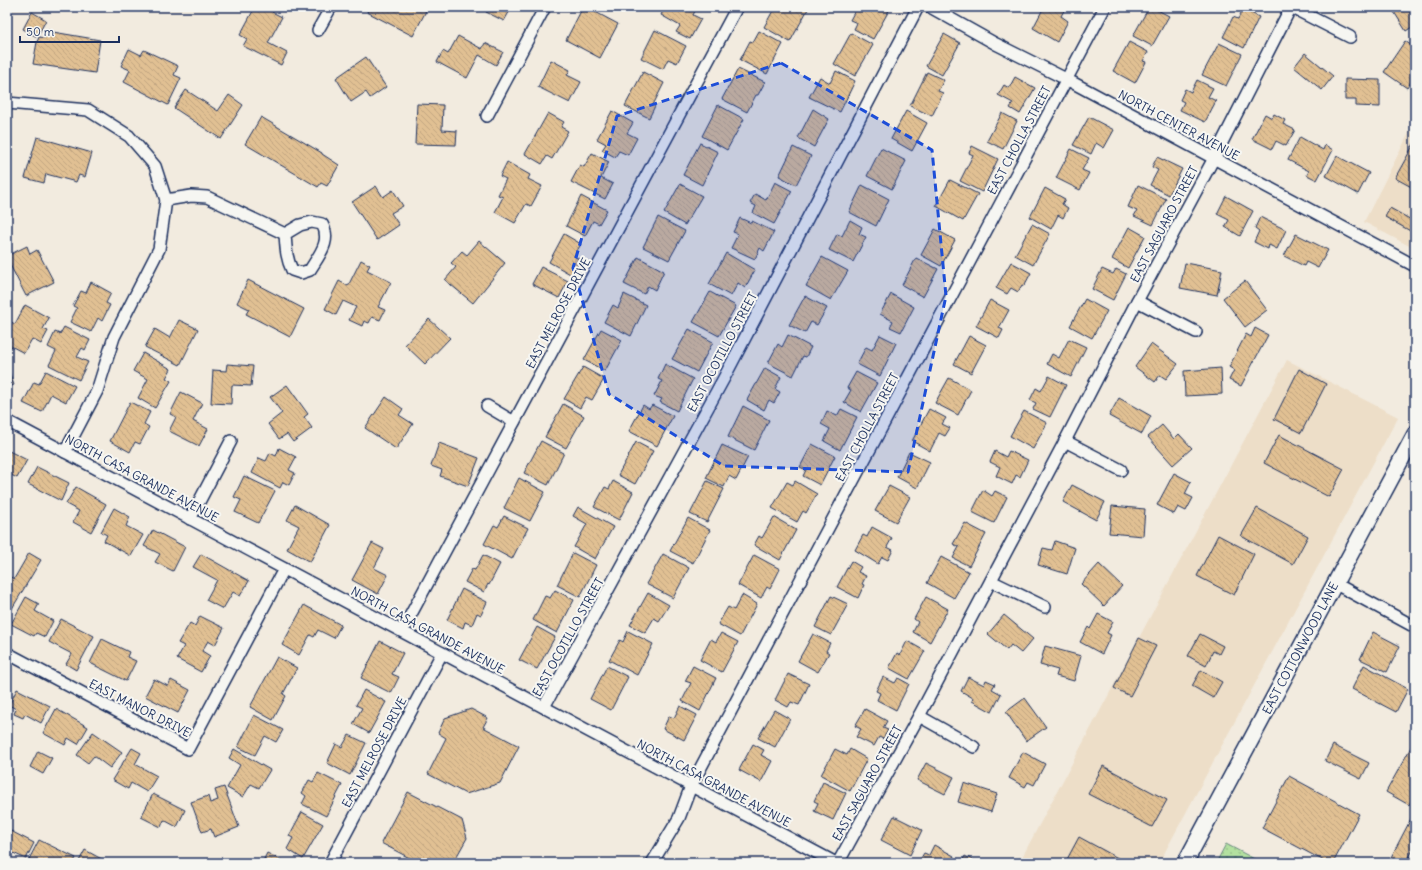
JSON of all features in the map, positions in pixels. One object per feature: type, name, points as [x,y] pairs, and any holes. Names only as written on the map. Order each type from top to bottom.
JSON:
[{"type":"main road","name":"EAST COTTONWOOD LANE","points":[[1185,863],[1415,434]]},
{"type":"street","points":[[318,30],[330,7]]},
{"type":"street","points":[[487,116],[545,7]]},
{"type":"street","name":"EAST MELROSE DRIVE","points":[[402,631],[737,7]]},
{"type":"street","name":"EAST OCOTILLO STREET","points":[[544,707],[724,378],[918,7]]},
{"type":"street","name":"NORTH CENTER AVENUE","points":[[930,7],[996,44],[1214,158],[1415,266]]},
{"type":"street","name":"EAST CHOLLA STREET","points":[[652,863],[679,818],[691,786],[1105,7]]},
{"type":"street","points":[[1291,7],[1350,37]]},
{"type":"street","name":"EAST SAGUARO STREET","points":[[837,863],[919,716],[991,581],[1137,301],[1214,158],[1291,7]]},
{"type":"street","points":[[7,103],[88,110],[129,136],[155,166],[166,200],[159,249],[114,337],[97,392],[65,452]]},
{"type":"street","points":[[166,200],[191,196],[207,197],[285,234]]},
{"type":"street","points":[[312,222],[322,224],[326,231],[327,238],[310,270],[301,273],[292,270],[287,257],[285,234],[300,225],[312,222]]},
{"type":"street","name":"EAST SAGUARO STREET","points":[[1137,301],[1196,332]]},
{"type":"street","points":[[487,406],[514,422]]},
{"type":"street","name":"NORTH CASA GRANDE AVENUE","points":[[7,421],[837,863]]},
{"type":"street","points":[[190,519],[231,441]]},
{"type":"street","points":[[1065,441],[1121,470]]},
{"type":"street","name":"EAST MANOR DRIVE","points":[[7,652],[188,748],[284,569]]},
{"type":"street","points":[[991,581],[1045,607]]},
{"type":"street","points":[[1334,583],[1415,627]]},
{"type":"street","name":"EAST MELROSE DRIVE","points":[[330,863],[442,653]]},
{"type":"street","points":[[919,716],[974,747]]},
{"type":"highlighted area","points":[[781,63],[932,150],[946,296],[908,472],[724,466],[609,394],[573,268],[617,116]]},
{"type":"shaded area","points":[[1415,121],[1415,249],[1364,222]]},
{"type":"shaded area","points":[[1287,360],[1398,417],[1159,863],[1019,863]]},
{"type":"green space","points":[[1226,844],[1262,863],[1216,863]]},
{"type":"building","points":[[250,7],[274,7],[272,12],[282,17],[268,43],[287,53],[281,65],[243,46],[247,39],[240,35],[254,9]]},
{"type":"building","points":[[369,7],[378,10],[380,7],[419,7],[426,11],[413,36],[367,12]]},
{"type":"building","points":[[489,7],[512,7],[504,21],[486,12]]},
{"type":"building","points":[[583,7],[586,7],[618,24],[600,58],[566,40]]},
{"type":"building","points":[[665,7],[697,7],[693,15],[701,19],[690,39],[676,32],[680,26],[661,15]]},
{"type":"building","points":[[775,7],[804,7],[808,9],[790,42],[764,27]]},
{"type":"building","points":[[857,7],[891,7],[873,39],[854,29],[857,23],[850,20]]},
{"type":"building","points":[[1044,7],[1066,7],[1061,16],[1068,21],[1057,42],[1033,28]]},
{"type":"building","points":[[1149,7],[1152,7],[1169,16],[1152,46],[1133,36]]},
{"type":"building","points":[[1391,7],[1415,7],[1415,25],[1406,31]]},
{"type":"building","points":[[1243,9],[1259,17],[1244,48],[1223,37],[1233,17],[1238,19]]},
{"type":"building","points":[[32,12],[46,20],[37,37],[23,29]]},
{"type":"building","points":[[48,30],[100,40],[95,73],[33,64],[39,37],[44,38]]},
{"type":"building","points":[[655,30],[686,46],[677,63],[668,59],[663,69],[641,58]]},
{"type":"building","points":[[759,31],[783,44],[767,74],[740,60],[750,41],[753,42]]},
{"type":"building","points":[[851,33],[873,45],[855,76],[834,64]]},
{"type":"building","points":[[944,34],[960,43],[942,75],[926,66]]},
{"type":"building","points":[[458,36],[482,49],[485,43],[503,52],[496,65],[479,55],[467,78],[437,62],[443,51],[448,54]]},
{"type":"building","points":[[1405,41],[1415,48],[1415,76],[1407,88],[1384,72]]},
{"type":"building","points":[[1129,42],[1148,52],[1143,61],[1146,62],[1135,83],[1113,71]]},
{"type":"building","points":[[1219,43],[1242,54],[1226,86],[1202,75]]},
{"type":"building","points":[[129,49],[141,55],[144,50],[178,66],[174,75],[181,78],[168,105],[124,82],[130,70],[121,66]]},
{"type":"building","points":[[1305,53],[1333,76],[1322,90],[1294,67]]},
{"type":"building","points":[[366,57],[386,87],[370,98],[366,92],[351,102],[336,78]]},
{"type":"building","points":[[551,60],[570,70],[567,75],[581,82],[570,103],[538,87]]},
{"type":"building","points":[[738,69],[765,82],[747,112],[722,99]]},
{"type":"building","points":[[836,71],[855,81],[840,112],[809,97],[820,77],[830,83]]},
{"type":"building","points":[[643,72],[664,83],[653,105],[655,106],[649,118],[625,106]]},
{"type":"building","points":[[927,72],[944,80],[938,91],[943,93],[932,116],[910,106]]},
{"type":"building","points":[[1015,77],[1035,88],[1020,114],[1010,108],[1013,103],[998,95],[1004,85],[1009,88]]},
{"type":"building","points":[[1345,79],[1380,80],[1380,107],[1356,106],[1356,100],[1345,100]]},
{"type":"building","points":[[1197,80],[1213,88],[1208,97],[1216,101],[1205,122],[1180,110],[1184,102],[1180,100],[1185,89],[1191,92]]},
{"type":"building","points":[[186,90],[218,111],[229,95],[243,105],[221,139],[174,108]]},
{"type":"building","points":[[417,104],[443,105],[442,130],[457,131],[456,145],[415,144]]},
{"type":"building","points":[[718,105],[744,119],[727,150],[702,136]]},
{"type":"building","points":[[813,109],[829,119],[814,147],[798,138]]},
{"type":"building","points":[[612,111],[633,123],[627,133],[637,138],[628,155],[619,151],[615,157],[602,150],[606,144],[597,139]]},
{"type":"building","points":[[906,111],[927,123],[912,151],[891,139]]},
{"type":"building","points":[[548,113],[564,122],[561,127],[568,131],[552,159],[547,156],[542,164],[525,154]]},
{"type":"building","points":[[1002,113],[1017,121],[1003,149],[987,141]]},
{"type":"building","points":[[1265,114],[1272,118],[1274,114],[1285,120],[1283,124],[1295,130],[1286,146],[1276,141],[1272,149],[1252,139]]},
{"type":"building","points":[[261,117],[322,153],[339,165],[327,186],[321,183],[318,187],[245,144]]},
{"type":"building","points":[[1089,117],[1114,130],[1104,148],[1096,143],[1091,154],[1073,145]]},
{"type":"building","points":[[37,137],[92,153],[85,177],[79,175],[76,182],[46,174],[44,183],[25,178]]},
{"type":"building","points":[[1300,137],[1323,150],[1325,145],[1333,150],[1317,180],[1307,175],[1309,171],[1288,160]]},
{"type":"building","points":[[1415,142],[1415,189],[1395,178]]},
{"type":"building","points":[[700,143],[718,152],[702,185],[683,175]]},
{"type":"building","points":[[972,146],[998,159],[982,192],[960,181],[973,155],[969,153]]},
{"type":"building","points":[[793,147],[811,156],[796,185],[779,176]]},
{"type":"building","points":[[881,148],[906,161],[892,189],[867,176]]},
{"type":"building","points":[[1071,149],[1089,158],[1082,170],[1089,173],[1080,190],[1056,178]]},
{"type":"building","points":[[592,153],[609,162],[601,178],[613,184],[605,199],[571,182],[580,165],[584,167]]},
{"type":"building","points":[[1337,156],[1369,173],[1358,194],[1326,176]]},
{"type":"building","points":[[1157,157],[1182,169],[1169,195],[1150,185],[1158,170],[1152,167]]},
{"type":"building","points":[[507,162],[530,175],[528,179],[542,186],[531,206],[526,204],[515,223],[495,212],[503,197],[498,195],[506,179],[500,176]]},
{"type":"building","points":[[950,180],[978,194],[963,221],[936,206]]},
{"type":"building","points":[[775,182],[792,191],[774,224],[753,213],[756,206],[750,203],[755,194],[766,200]]},
{"type":"building","points":[[680,184],[702,196],[685,225],[664,213]]},
{"type":"building","points":[[862,185],[889,199],[876,226],[849,212]]},
{"type":"building","points":[[1138,185],[1166,199],[1153,225],[1134,216],[1137,211],[1128,207]]},
{"type":"building","points":[[376,186],[383,197],[393,190],[403,206],[391,213],[399,225],[377,240],[352,202]]},
{"type":"building","points":[[1045,188],[1065,199],[1062,204],[1068,208],[1063,218],[1058,215],[1051,229],[1030,217]]},
{"type":"building","points":[[581,196],[607,210],[599,224],[593,221],[585,236],[566,226]]},
{"type":"building","points":[[1226,196],[1253,211],[1240,236],[1225,227],[1229,220],[1217,214]]},
{"type":"building","points":[[1390,208],[1415,222],[1414,233],[1385,217]]},
{"type":"building","points":[[658,217],[685,231],[669,260],[643,247]]},
{"type":"building","points":[[1260,217],[1286,230],[1277,249],[1269,245],[1268,249],[1254,242],[1259,231],[1255,228]]},
{"type":"building","points":[[740,218],[751,223],[752,221],[774,232],[764,251],[760,248],[755,259],[731,248],[738,234],[733,232]]},
{"type":"building","points":[[850,220],[862,227],[859,234],[866,237],[853,262],[829,250],[837,234],[842,236]]},
{"type":"building","points":[[1032,224],[1050,234],[1033,265],[1015,255]]},
{"type":"building","points":[[1129,227],[1145,236],[1128,268],[1112,259]]},
{"type":"building","points":[[935,229],[955,240],[941,266],[921,255]]},
{"type":"building","points":[[564,234],[581,244],[574,256],[581,260],[572,275],[549,262]]},
{"type":"building","points":[[1296,234],[1328,250],[1318,268],[1306,262],[1304,266],[1284,256]]},
{"type":"building","points":[[479,241],[505,263],[473,303],[445,280],[456,267],[451,263],[462,251],[467,255]]},
{"type":"building","points":[[27,246],[30,254],[37,250],[54,282],[26,296],[7,259],[7,256]]},
{"type":"building","points":[[726,253],[755,270],[745,288],[738,283],[731,296],[709,284]]},
{"type":"building","points":[[638,257],[664,271],[655,290],[648,286],[644,294],[624,284]]},
{"type":"building","points":[[822,257],[848,271],[831,300],[806,286]]},
{"type":"building","points":[[916,258],[938,269],[923,297],[902,285]]},
{"type":"building","points":[[361,260],[370,265],[367,270],[391,282],[378,307],[385,310],[380,320],[372,317],[369,323],[364,321],[362,326],[349,320],[356,307],[343,301],[336,315],[325,309],[339,281],[348,286]]},
{"type":"building","points":[[1011,262],[1031,273],[1024,286],[1022,285],[1018,292],[1011,288],[1007,294],[996,288]]},
{"type":"building","points":[[1185,263],[1222,270],[1217,295],[1180,288]]},
{"type":"building","points":[[541,267],[568,281],[559,298],[532,284]]},
{"type":"building","points":[[1102,269],[1113,274],[1116,269],[1126,274],[1113,300],[1092,289]]},
{"type":"building","points":[[248,280],[304,309],[290,337],[246,314],[249,309],[237,303]]},
{"type":"building","points":[[1245,281],[1267,310],[1245,327],[1223,298]]},
{"type":"building","points":[[91,282],[111,293],[106,303],[110,305],[102,321],[98,318],[91,332],[70,322],[77,308],[73,306],[81,291],[86,293]]},
{"type":"building","points":[[710,292],[736,306],[719,336],[693,322]]},
{"type":"building","points":[[624,294],[646,305],[631,336],[604,322],[613,305],[618,308]]},
{"type":"building","points":[[891,294],[914,307],[901,332],[890,327],[893,321],[880,314]]},
{"type":"building","points":[[805,296],[827,308],[817,325],[811,322],[805,333],[789,325]]},
{"type":"building","points":[[1085,299],[1107,311],[1092,338],[1070,326]]},
{"type":"building","points":[[990,300],[1009,310],[999,328],[1003,330],[999,338],[976,326]]},
{"type":"building","points":[[25,305],[49,318],[43,329],[48,331],[41,344],[32,339],[24,353],[7,344],[7,320],[15,324]]},
{"type":"building","points":[[429,319],[450,338],[425,364],[405,345]]},
{"type":"building","points":[[179,320],[198,329],[180,365],[145,347],[155,329],[170,338]]},
{"type":"building","points":[[64,327],[90,340],[85,350],[82,348],[77,357],[88,362],[79,380],[49,365],[56,351],[48,347],[55,332],[60,334]]},
{"type":"building","points":[[1255,328],[1268,335],[1241,386],[1229,380],[1234,370],[1229,367],[1246,334],[1251,337]]},
{"type":"building","points":[[601,329],[622,340],[605,371],[584,360]]},
{"type":"building","points":[[689,329],[713,342],[697,372],[672,359]]},
{"type":"building","points":[[788,335],[811,347],[806,357],[803,356],[793,376],[768,363],[778,344],[782,347]]},
{"type":"building","points":[[880,335],[896,343],[880,376],[857,364],[866,347],[872,350]]},
{"type":"building","points":[[969,336],[986,345],[971,373],[954,364]]},
{"type":"building","points":[[1069,339],[1086,347],[1071,377],[1047,364],[1052,354],[1059,358]]},
{"type":"building","points":[[1151,344],[1178,364],[1166,379],[1160,375],[1155,382],[1135,367]]},
{"type":"building","points":[[143,353],[171,369],[166,378],[171,381],[155,408],[138,398],[148,379],[133,371]]},
{"type":"building","points":[[227,364],[253,366],[251,386],[232,385],[231,404],[211,403],[213,370],[226,371]]},
{"type":"building","points":[[665,364],[693,379],[677,411],[660,402],[662,399],[654,396],[662,381],[658,379]]},
{"type":"building","points":[[7,366],[14,385],[7,388]]},
{"type":"building","points":[[583,367],[604,379],[592,400],[586,397],[580,408],[564,399]]},
{"type":"building","points":[[765,368],[781,377],[775,389],[780,392],[774,403],[769,400],[764,410],[747,400]]},
{"type":"building","points":[[1221,368],[1222,394],[1185,396],[1184,371]]},
{"type":"building","points":[[1299,369],[1326,384],[1301,433],[1274,419]]},
{"type":"building","points":[[46,371],[75,386],[66,402],[51,394],[42,412],[23,403],[34,382],[39,384]]},
{"type":"building","points":[[856,372],[877,383],[861,412],[844,402],[851,390],[847,388]]},
{"type":"building","points":[[1049,376],[1066,385],[1050,417],[1033,409],[1036,403],[1030,400],[1036,388],[1041,391]]},
{"type":"building","points":[[949,378],[971,390],[958,415],[935,403]]},
{"type":"building","points":[[287,385],[308,414],[304,417],[312,428],[293,442],[287,434],[279,439],[268,424],[282,413],[270,397]]},
{"type":"building","points":[[181,392],[202,403],[193,421],[208,429],[199,446],[169,431],[176,417],[170,414]]},
{"type":"building","points":[[386,397],[403,409],[399,415],[413,424],[396,449],[365,428]]},
{"type":"building","points":[[1119,398],[1151,416],[1142,434],[1109,416]]},
{"type":"building","points":[[130,402],[150,412],[144,424],[149,427],[140,444],[135,442],[130,452],[110,441]]},
{"type":"building","points":[[563,404],[584,416],[566,448],[545,437]]},
{"type":"building","points":[[643,405],[649,409],[652,405],[673,416],[657,446],[629,431]]},
{"type":"building","points":[[743,406],[769,420],[754,450],[728,437]]},
{"type":"building","points":[[841,409],[857,417],[840,450],[824,441],[830,429],[821,424],[827,411],[837,416]]},
{"type":"building","points":[[929,409],[946,418],[942,424],[950,428],[945,436],[939,433],[930,451],[912,441]]},
{"type":"building","points":[[1024,411],[1047,423],[1033,449],[1010,436]]},
{"type":"building","points":[[1162,425],[1174,439],[1179,434],[1192,448],[1173,465],[1148,437]]},
{"type":"building","points":[[1279,435],[1344,469],[1329,497],[1264,463]]},
{"type":"building","points":[[541,441],[564,453],[548,485],[524,473]]},
{"type":"building","points":[[636,442],[653,451],[635,484],[618,475]]},
{"type":"building","points":[[439,443],[479,458],[468,486],[440,476],[442,470],[431,466]]},
{"type":"building","points":[[812,444],[835,456],[820,485],[803,476],[806,470],[800,467]]},
{"type":"building","points":[[722,445],[748,457],[736,480],[729,476],[724,487],[706,478]]},
{"type":"building","points":[[279,448],[296,457],[289,470],[295,473],[289,485],[283,482],[280,488],[252,473],[259,458],[266,461],[270,453],[276,456]]},
{"type":"building","points":[[7,450],[27,460],[17,478],[7,473]]},
{"type":"building","points":[[995,451],[1006,457],[1009,451],[1028,460],[1020,477],[1016,475],[1012,484],[996,476],[1000,467],[990,462]]},
{"type":"building","points":[[909,452],[930,462],[917,488],[897,477]]},
{"type":"building","points":[[37,467],[69,483],[61,501],[28,484]]},
{"type":"building","points":[[1174,473],[1191,482],[1185,494],[1193,498],[1186,511],[1178,507],[1174,514],[1157,505]]},
{"type":"building","points":[[244,476],[275,491],[258,523],[235,512],[241,500],[234,497]]},
{"type":"building","points":[[519,478],[545,492],[530,521],[504,508]]},
{"type":"building","points":[[613,481],[633,492],[619,520],[594,507],[605,487],[609,489]]},
{"type":"building","points":[[707,481],[724,489],[707,522],[690,514]]},
{"type":"building","points":[[795,481],[817,494],[806,513],[803,511],[797,522],[772,508],[787,482],[793,485]]},
{"type":"building","points":[[1072,485],[1105,502],[1096,520],[1063,502]]},
{"type":"building","points":[[889,486],[910,497],[896,522],[875,511]]},
{"type":"building","points":[[76,487],[106,504],[91,532],[73,522],[79,511],[66,504]]},
{"type":"building","points":[[983,490],[992,496],[995,491],[1007,497],[994,523],[972,512]]},
{"type":"building","points":[[295,505],[330,525],[310,562],[287,549],[299,526],[287,520]]},
{"type":"building","points":[[1112,506],[1145,509],[1143,536],[1109,533]]},
{"type":"building","points":[[578,507],[613,527],[595,559],[574,547],[587,524],[573,516]]},
{"type":"building","points":[[114,508],[130,517],[126,526],[143,535],[131,556],[104,541],[107,535],[101,532]]},
{"type":"building","points":[[1257,508],[1308,536],[1293,564],[1241,536]]},
{"type":"building","points":[[504,516],[528,528],[512,559],[484,544],[494,525],[498,527]]},
{"type":"building","points":[[774,517],[796,530],[780,560],[754,545],[759,536],[762,538]]},
{"type":"building","points":[[688,518],[710,530],[693,563],[670,551]]},
{"type":"building","points":[[965,523],[986,534],[969,566],[953,558],[959,547],[953,544]]},
{"type":"building","points":[[872,527],[892,538],[887,547],[893,550],[888,560],[882,557],[878,564],[855,550],[863,535],[867,537]]},
{"type":"building","points":[[153,530],[185,547],[173,571],[155,562],[160,554],[144,546]]},
{"type":"building","points":[[1218,535],[1254,554],[1234,595],[1197,576]]},
{"type":"building","points":[[1055,541],[1075,548],[1067,574],[1038,565],[1043,548],[1052,550]]},
{"type":"building","points":[[372,543],[384,549],[374,568],[388,575],[378,594],[352,580]]},
{"type":"building","points":[[29,553],[41,560],[7,617],[7,575],[14,579]]},
{"type":"building","points":[[573,553],[596,565],[580,597],[557,585]]},
{"type":"building","points":[[201,554],[249,581],[240,596],[233,592],[223,609],[206,600],[217,580],[193,567]]},
{"type":"building","points":[[663,554],[689,568],[673,598],[646,584]]},
{"type":"building","points":[[483,555],[500,564],[484,592],[465,582],[472,569],[475,570]]},
{"type":"building","points":[[754,555],[780,569],[770,589],[767,587],[761,598],[738,585]]},
{"type":"building","points":[[941,557],[969,572],[954,598],[927,583]]},
{"type":"building","points":[[851,561],[861,567],[858,572],[866,576],[858,598],[837,587]]},
{"type":"building","points":[[1099,564],[1122,586],[1104,606],[1081,584]]},
{"type":"building","points":[[462,589],[487,602],[481,615],[477,613],[472,625],[465,622],[463,628],[447,620]]},
{"type":"building","points":[[555,590],[574,600],[557,633],[533,620],[545,596],[550,598]]},
{"type":"building","points":[[648,593],[669,605],[659,621],[654,618],[645,633],[630,625]]},
{"type":"building","points":[[742,595],[757,604],[740,636],[718,624],[728,607],[734,610]]},
{"type":"building","points":[[831,596],[848,604],[831,635],[815,627]]},
{"type":"building","points":[[26,597],[39,604],[35,611],[53,621],[45,637],[36,633],[34,636],[11,624]]},
{"type":"building","points":[[926,597],[948,609],[930,642],[913,632],[918,622],[914,619]]},
{"type":"building","points":[[304,605],[341,625],[334,638],[318,630],[314,637],[310,635],[299,655],[282,645]]},
{"type":"building","points":[[1098,614],[1113,622],[1107,633],[1111,635],[1102,654],[1080,642],[1088,627],[1090,629]]},
{"type":"building","points":[[1004,615],[1033,639],[1021,653],[1011,645],[1007,650],[988,634]]},
{"type":"building","points":[[200,616],[224,628],[215,645],[208,641],[202,651],[210,656],[201,672],[177,659],[184,646],[178,643],[190,623],[195,626]]},
{"type":"building","points":[[61,619],[94,636],[76,670],[66,664],[72,654],[49,642]]},
{"type":"building","points":[[537,627],[555,637],[537,669],[519,660]]},
{"type":"building","points":[[628,631],[653,644],[637,675],[609,660],[620,640],[623,642]]},
{"type":"building","points":[[1373,632],[1400,646],[1387,672],[1360,659]]},
{"type":"building","points":[[721,633],[738,642],[722,672],[700,660],[711,639],[716,642]]},
{"type":"building","points":[[813,634],[830,643],[826,651],[829,653],[818,672],[798,661]]},
{"type":"building","points":[[1200,634],[1223,646],[1219,654],[1213,651],[1206,666],[1188,656]]},
{"type":"building","points":[[1139,638],[1156,646],[1130,696],[1114,688]]},
{"type":"building","points":[[102,639],[129,652],[127,657],[136,661],[126,681],[90,663]]},
{"type":"building","points":[[380,641],[403,653],[392,674],[399,677],[391,693],[361,678]]},
{"type":"building","points":[[907,641],[925,651],[909,679],[889,668],[897,653],[900,655]]},
{"type":"building","points":[[1045,646],[1081,656],[1074,681],[1056,676],[1058,670],[1040,665]]},
{"type":"building","points":[[277,657],[297,668],[283,694],[286,696],[273,720],[250,707]]},
{"type":"building","points":[[1364,665],[1408,689],[1396,712],[1352,689]]},
{"type":"building","points":[[607,666],[628,677],[611,710],[590,699]]},
{"type":"building","points":[[693,666],[716,678],[700,711],[682,701],[691,683],[685,681]]},
{"type":"building","points":[[1201,670],[1222,682],[1213,698],[1192,686]]},
{"type":"building","points":[[788,674],[809,684],[799,705],[791,702],[788,707],[775,700]]},
{"type":"building","points":[[883,677],[895,683],[898,678],[909,684],[896,710],[877,700],[880,693],[876,691]]},
{"type":"building","points":[[968,677],[984,685],[986,680],[995,684],[992,689],[1001,694],[992,712],[972,701],[973,698],[961,691]]},
{"type":"building","points":[[154,679],[168,686],[171,680],[190,690],[178,713],[145,696]]},
{"type":"building","points":[[17,689],[50,706],[41,723],[25,714],[23,718],[14,714],[16,709],[9,705]]},
{"type":"building","points":[[364,690],[386,702],[369,733],[353,724],[362,708],[356,705]]},
{"type":"building","points":[[1025,698],[1046,727],[1026,741],[1006,712]]},
{"type":"building","points":[[680,706],[697,715],[684,740],[663,729],[669,716],[674,718]]},
{"type":"building","points":[[56,709],[88,727],[78,744],[68,738],[65,745],[43,733]]},
{"type":"building","points":[[471,709],[488,718],[483,727],[519,746],[500,783],[466,794],[428,774],[446,738],[438,733],[445,718]]},
{"type":"building","points":[[865,709],[887,721],[883,728],[888,730],[883,739],[879,737],[874,746],[856,737],[861,729],[855,726]]},
{"type":"building","points":[[774,710],[790,719],[775,747],[758,738]]},
{"type":"building","points":[[254,715],[283,730],[276,742],[265,736],[255,755],[238,747]]},
{"type":"building","points":[[93,732],[122,752],[110,768],[94,756],[88,763],[77,755]]},
{"type":"building","points":[[349,735],[366,743],[350,775],[327,763],[336,744],[342,747]]},
{"type":"building","points":[[1415,740],[1415,794],[1409,805],[1386,792]]},
{"type":"building","points":[[753,744],[764,750],[761,755],[772,761],[761,782],[739,770]]},
{"type":"building","points":[[1333,745],[1369,763],[1361,779],[1325,761]]},
{"type":"building","points":[[132,748],[141,753],[135,764],[157,776],[147,792],[131,783],[128,789],[112,780]]},
{"type":"building","points":[[234,749],[270,770],[259,788],[251,784],[243,797],[227,788],[240,765],[229,758]]},
{"type":"building","points":[[835,749],[847,755],[850,749],[867,759],[850,791],[821,775]]},
{"type":"building","points":[[38,751],[52,758],[43,774],[30,767]]},
{"type":"building","points":[[1023,752],[1045,764],[1034,785],[1028,782],[1025,787],[1009,778]]},
{"type":"building","points":[[926,763],[954,777],[945,794],[917,780]]},
{"type":"building","points":[[1103,766],[1167,800],[1152,827],[1088,794]]},
{"type":"building","points":[[318,773],[342,785],[326,816],[302,804],[306,796],[302,793],[309,780],[313,782]]},
{"type":"building","points":[[1289,776],[1359,814],[1333,863],[1328,863],[1262,828]]},
{"type":"building","points":[[823,782],[846,793],[833,820],[814,811],[818,803],[814,801]]},
{"type":"building","points":[[964,783],[997,794],[991,812],[958,802]]},
{"type":"building","points":[[224,787],[239,827],[214,837],[211,829],[202,832],[191,802],[208,796],[210,803],[218,800],[215,790]]},
{"type":"building","points":[[408,792],[462,820],[467,838],[453,863],[419,863],[381,843]]},
{"type":"building","points":[[153,794],[185,810],[177,827],[164,820],[161,827],[141,817]]},
{"type":"building","points":[[302,812],[323,824],[303,859],[287,849],[293,838],[289,836]]},
{"type":"building","points":[[1414,813],[1415,846],[1406,863],[1388,863]]},
{"type":"building","points":[[894,816],[922,830],[910,855],[881,840]]},
{"type":"building","points":[[7,829],[34,843],[26,859],[7,850]]},
{"type":"building","points":[[1079,837],[1127,863],[1065,863]]},
{"type":"building","points":[[39,840],[76,858],[73,863],[27,863]]},
{"type":"building","points":[[934,845],[954,856],[951,863],[918,863],[924,853],[929,855]]},
{"type":"building","points":[[85,850],[109,863],[78,863]]},
{"type":"building","points":[[267,853],[287,863],[262,863]]},
{"type":"building","points":[[965,856],[978,863],[961,863]]}]
